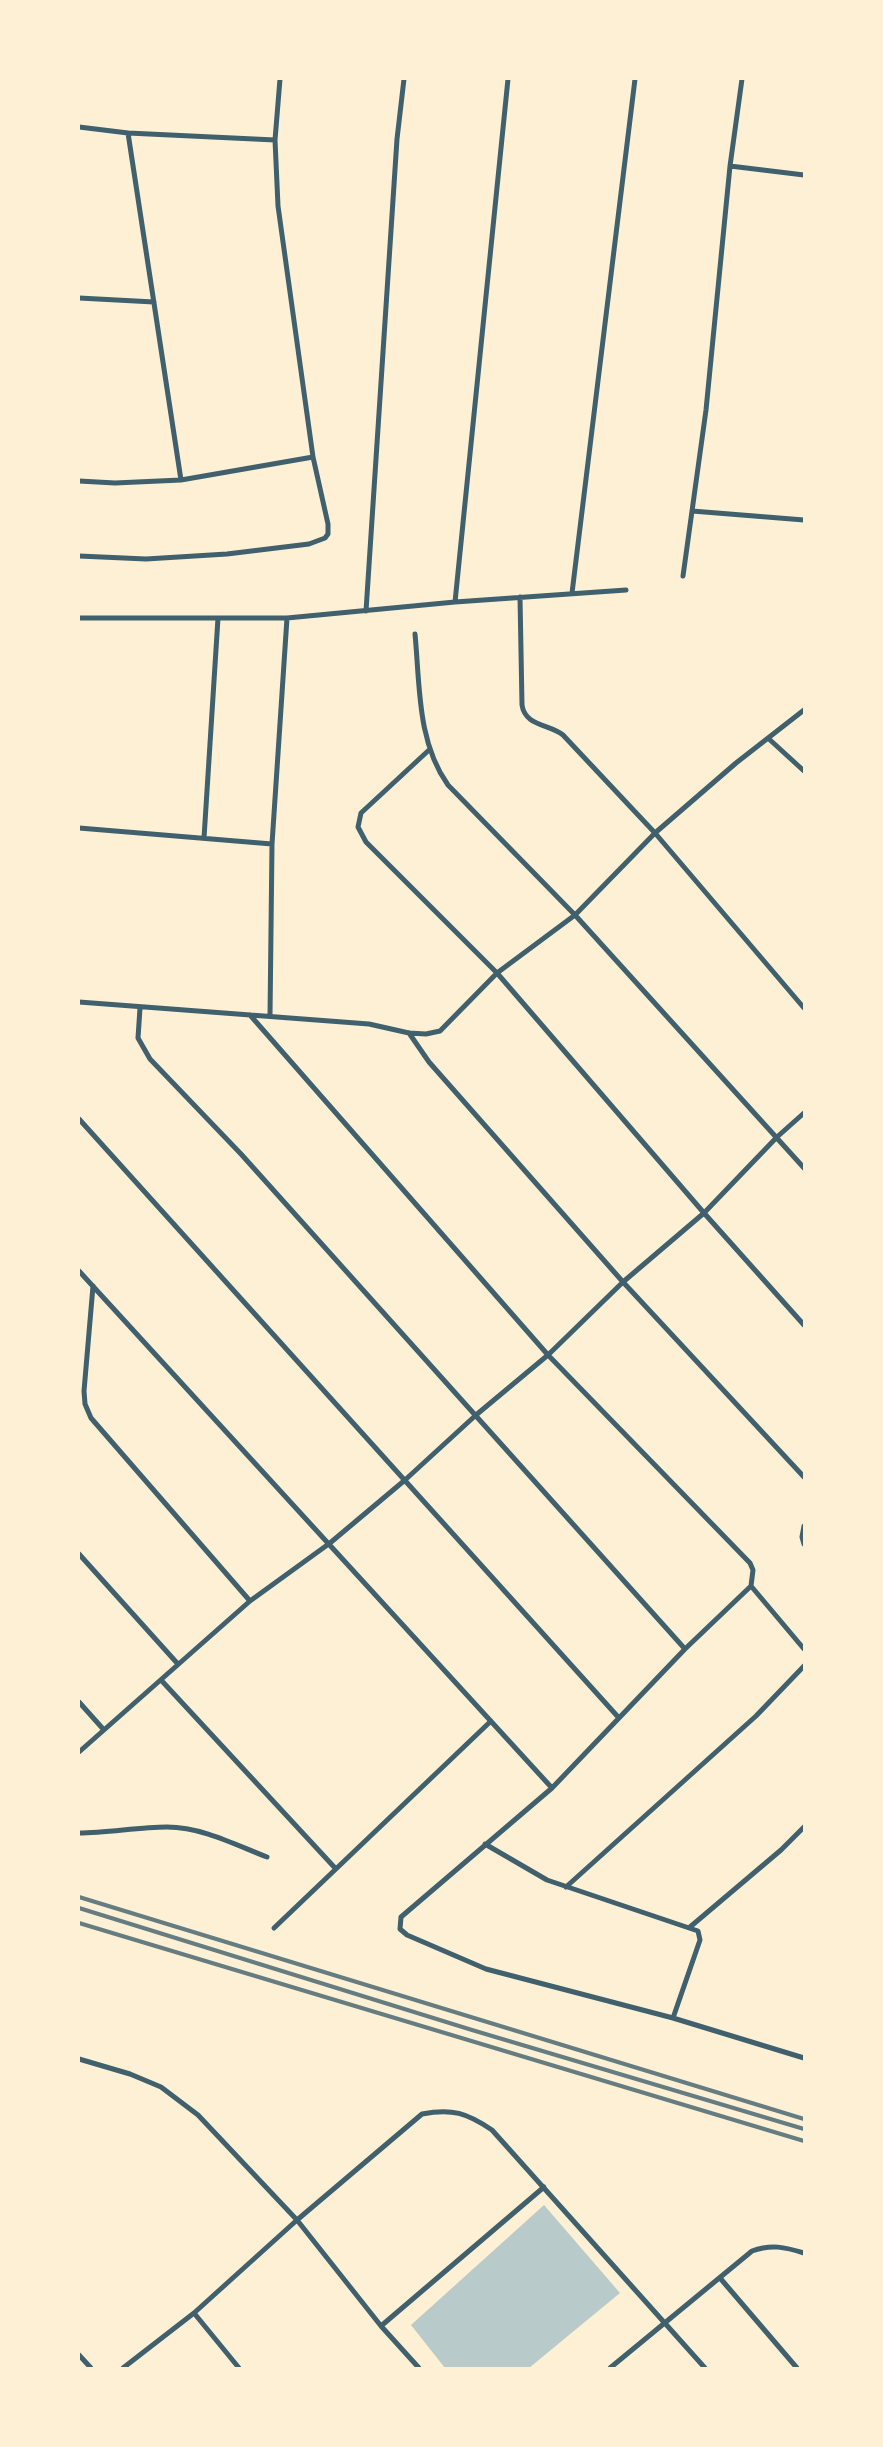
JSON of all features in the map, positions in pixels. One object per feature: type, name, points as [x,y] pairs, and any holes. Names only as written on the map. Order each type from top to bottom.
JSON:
[{"type":"street","points":[[79,556],[146,559],[227,554],[309,544],[325,538],[328,534],[328,524],[313,457],[278,206],[275,140],[280,79]]},
{"type":"street","points":[[366,611],[395,158],[404,79]]},
{"type":"street","points":[[455,602],[508,79]]},
{"type":"street","points":[[572,594],[635,79]]},
{"type":"street","points":[[683,576],[706,410],[730,166],[742,79]]},
{"type":"street","points":[[79,127],[128,133],[275,140]]},
{"type":"street","points":[[128,133],[182,480]]},
{"type":"street","points":[[730,166],[804,175]]},
{"type":"street","points":[[79,298],[154,302]]},
{"type":"street","points":[[79,481],[115,483],[182,480],[313,457]]},
{"type":"street","points":[[692,511],[804,520]]},
{"type":"street","points":[[79,618],[287,618],[455,602],[626,590]]},
{"type":"street","points":[[520,597],[522,705],[525,716],[532,722],[555,729],[563,735],[655,833],[804,1008]]},
{"type":"street","points":[[204,838],[218,618]]},
{"type":"street","points":[[270,1016],[272,844],[287,618]]},
{"type":"street","points":[[415,634],[423,728],[437,770],[448,786],[575,915],[804,1168]]},
{"type":"street","points":[[79,1002],[369,1024],[408,1033],[426,1034],[440,1031],[497,973],[575,915],[655,833],[736,763],[804,710]]},
{"type":"street","points":[[769,739],[804,771]]},
{"type":"street","points":[[429,750],[361,813],[358,822],[360,832],[366,842],[497,973],[804,1326]]},
{"type":"street","points":[[79,828],[272,844]]},
{"type":"street","points":[[140,1008],[138,1038],[150,1059],[248,1161],[685,1649]]},
{"type":"street","points":[[250,1015],[548,1355],[750,1563],[753,1570],[751,1586],[685,1649],[552,1788],[402,1917],[400,1929],[407,1935],[486,1969],[673,2018],[804,2058]]},
{"type":"street","points":[[408,1033],[430,1062],[623,1282],[804,1477]]},
{"type":"street","points":[[79,1752],[177,1663],[250,1601],[330,1543],[405,1480],[476,1415],[548,1355],[623,1282],[704,1213],[777,1137],[804,1113]]},
{"type":"street","points":[[79,1119],[619,1718]]},
{"type":"street","points":[[79,1271],[330,1543],[552,1788]]},
{"type":"street","points":[[93,1286],[84,1391],[85,1404],[91,1418],[250,1601]]},
{"type":"street","points":[[804,1526],[802,1537],[804,1544]]},
{"type":"street","points":[[79,1554],[177,1663]]},
{"type":"street","points":[[751,1586],[804,1649]]},
{"type":"street","points":[[566,1887],[756,1716],[804,1666]]},
{"type":"street","points":[[160,1680],[336,1869]]},
{"type":"street","points":[[79,1702],[104,1730]]},
{"type":"street","points":[[274,1928],[490,1721]]},
{"type":"street","points":[[79,1833],[168,1827],[195,1830],[267,1857]]},
{"type":"street","points":[[690,1927],[781,1850],[804,1827]]},
{"type":"street","points":[[485,1844],[546,1880],[698,1931],[700,1936],[673,2018]]},
{"type":"street","points":[[79,2059],[130,2074],[161,2087],[180,2099],[198,2115],[297,2220],[381,2326],[419,2368]]},
{"type":"street","points":[[123,2368],[194,2313],[297,2220],[422,2114],[438,2111],[472,2116],[492,2130],[705,2368]]},
{"type":"street","points":[[381,2326],[544,2187]]},
{"type":"street","points":[[610,2368],[752,2251],[765,2246],[777,2246],[804,2253]]},
{"type":"street","points":[[720,2278],[797,2368]]},
{"type":"street","points":[[194,2313],[239,2368]]},
{"type":"street","points":[[79,2354],[91,2368]]},
{"type":"shaded area","points":[[544,2205],[620,2293],[529,2368],[445,2368],[411,2325]]},
{"type":"railway","points":[[79,1897],[804,2119]]},
{"type":"railway","points":[[79,1908],[472,2030],[804,2129]]},
{"type":"railway","points":[[79,1923],[804,2141]]}]
